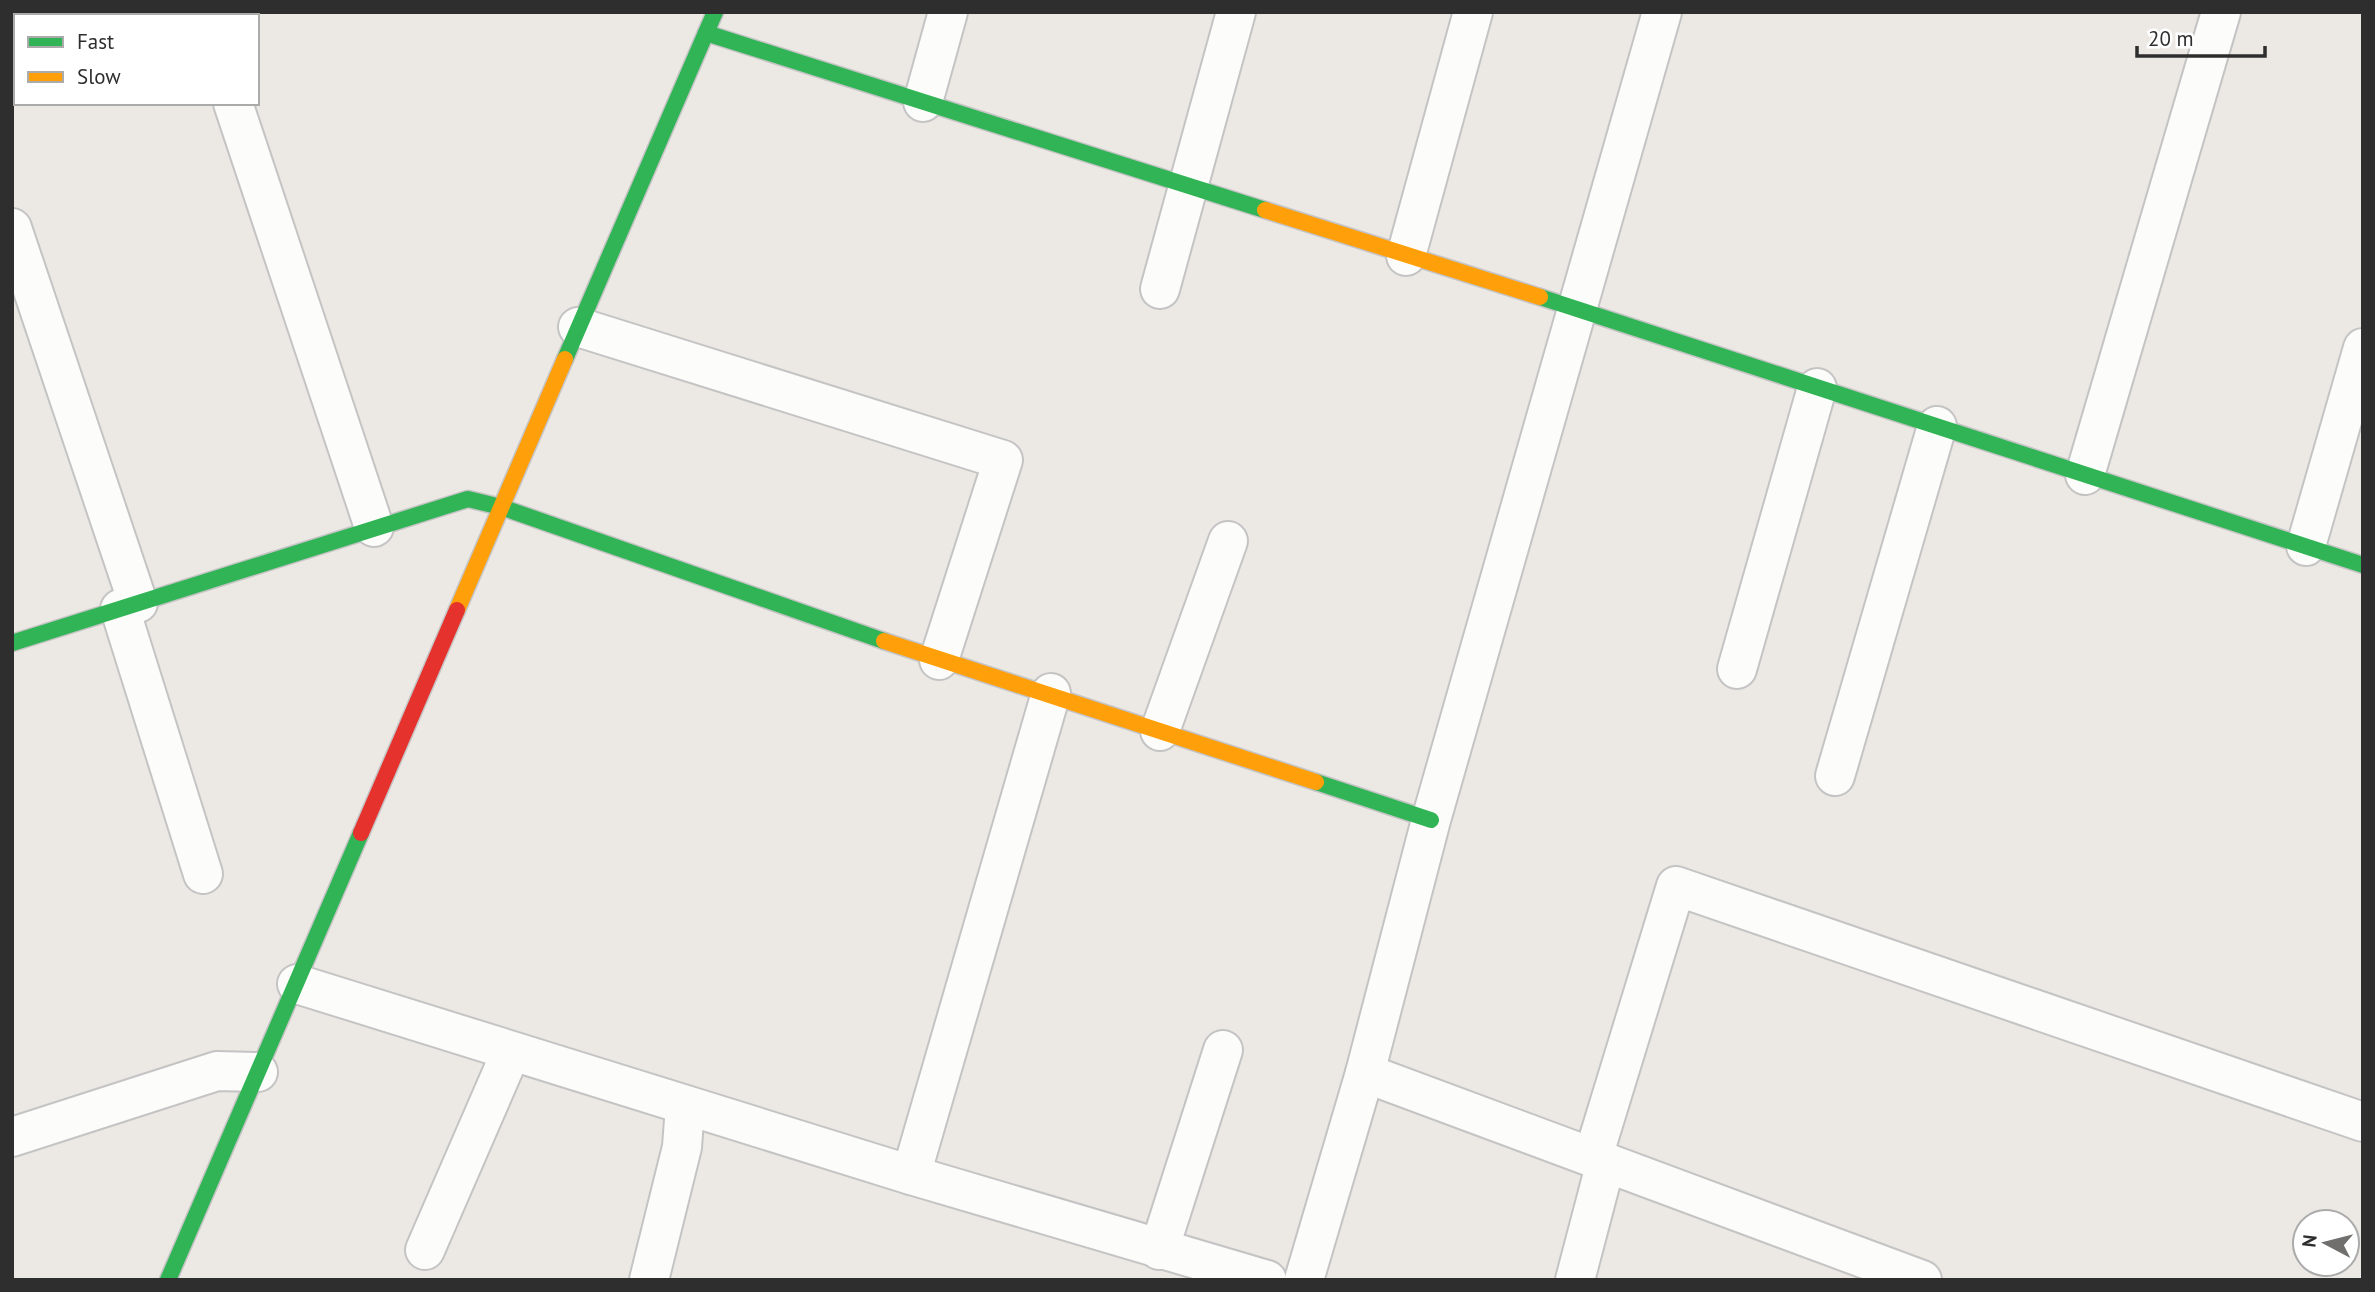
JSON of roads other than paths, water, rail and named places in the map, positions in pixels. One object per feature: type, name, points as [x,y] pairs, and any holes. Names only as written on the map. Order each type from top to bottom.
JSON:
[{"type":"street","points":[[168,1280],[715,12]]},
{"type":"street","points":[[923,102],[948,12]]},
{"type":"street","points":[[1160,289],[1236,12]]},
{"type":"street","points":[[1406,256],[1473,12]]},
{"type":"street","points":[[1304,1280],[1365,1073],[1431,820],[1662,12]]},
{"type":"street","points":[[2085,475],[2221,12]]},
{"type":"street","points":[[706,33],[1578,310],[2363,565]]},
{"type":"street","points":[[234,105],[374,527]]},
{"type":"street","points":[[12,228],[129,606],[203,874]]},
{"type":"street","points":[[578,327],[1003,460],[939,660]]},
{"type":"street","points":[[2306,546],[2363,348]]},
{"type":"street","points":[[1737,668],[1817,387]]},
{"type":"street","points":[[1835,776],[1937,426]]},
{"type":"street","points":[[12,643],[468,499],[501,507],[939,660],[1051,693],[1431,820]]},
{"type":"street","points":[[1160,730],[1228,541]]},
{"type":"street","points":[[911,1175],[1051,693]]},
{"type":"street","points":[[1575,1280],[1600,1160],[1676,886],[2363,1122]]},
{"type":"street","points":[[297,984],[685,1106],[1266,1280]]},
{"type":"street","points":[[1159,1250],[1223,1050]]},
{"type":"street","points":[[425,1250],[511,1052]]},
{"type":"street","points":[[12,1137],[217,1071],[258,1072]]},
{"type":"street","points":[[1365,1073],[1600,1160],[1843,1265],[1922,1280]]},
{"type":"street","points":[[649,1280],[682,1147],[685,1106]]}]
